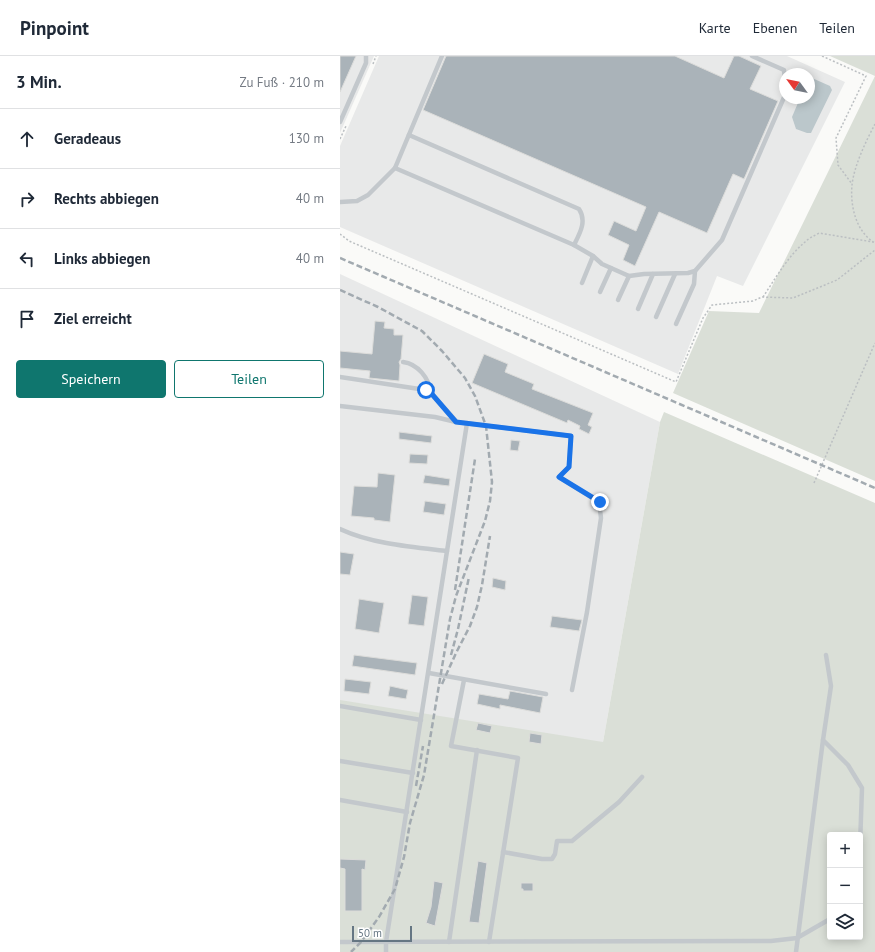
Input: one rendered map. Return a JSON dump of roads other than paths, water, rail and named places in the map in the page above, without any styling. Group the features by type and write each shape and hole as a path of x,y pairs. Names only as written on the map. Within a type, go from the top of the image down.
{"lane":[{"path":"340,122 366,63 366,56"},
{"path":"340,202 357,201 368,195 395,168 442,56"},
{"path":"752,56 779,68"},
{"path":"395,168 574,245 594,256 602,264 629,276 688,273 695,271 722,240 781,104"},
{"path":"409,135 579,209 583,215 582,225 574,245"},
{"path":"582,283 594,256"},
{"path":"600,292 611,268"},
{"path":"676,324 694,284 695,271"},
{"path":"638,309 653,274"},
{"path":"656,317 675,274"},
{"path":"618,300 629,276"},
{"path":"403,362 410,363 421,371 431,393"},
{"path":"340,377 426,390 431,393 456,422"},
{"path":"340,406 435,417 456,422 571,436 569,467 559,477 600,502 601,518 587,612 572,690"},
{"path":"386,952 386,942 467,423"},
{"path":"340,529 356,536 415,548 447,551"},
{"path":"796,952 831,686 826,655"},
{"path":"429,673 546,694"},
{"path":"464,680 451,746 518,758 489,942"},
{"path":"340,706 421,720"},
{"path":"823,740 848,764 862,788 860,832"},
{"path":"448,942 478,750"},
{"path":"340,761 413,773"},
{"path":"503,852 542,859 552,858 555,854 557,841 572,841 619,802 642,777"},
{"path":"340,800 407,812"},
{"path":"340,942 772,941 797,938 827,921"}],"railway":[{"path":"340,258 875,488"},
{"path":"340,290 378,307 422,331 442,351 465,378 475,396 486,426 492,482 490,501 485,521 456,596 450,619 424,775 410,823 404,857 395,889 379,917 361,942 351,952"},
{"path":"455,590 475,459"},
{"path":"442,684 470,626 477,607 490,536"},
{"path":"451,655 469,577"},
{"path":"416,786 423,746"}]}
